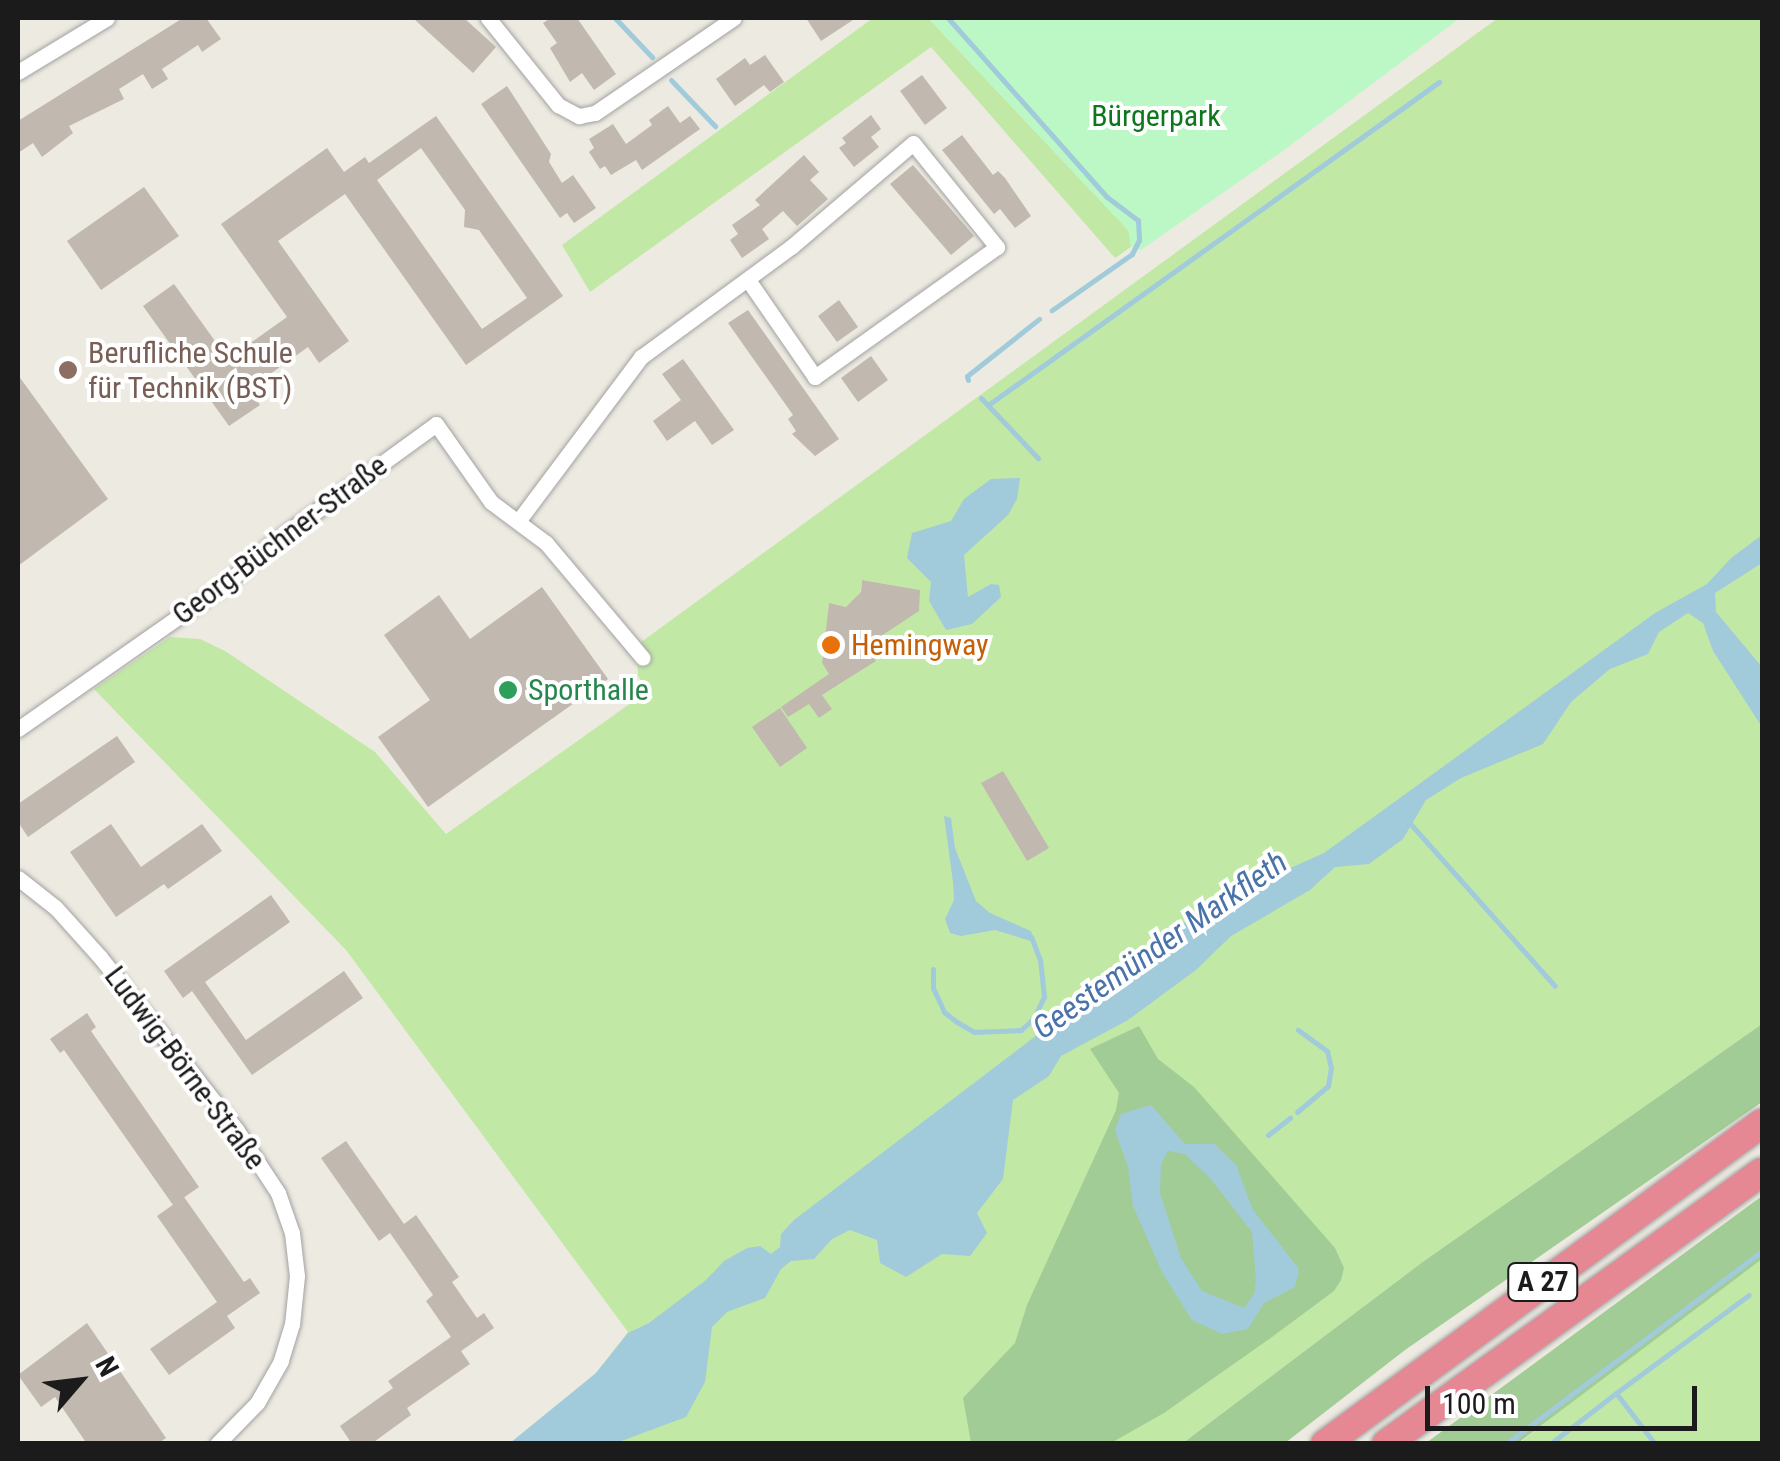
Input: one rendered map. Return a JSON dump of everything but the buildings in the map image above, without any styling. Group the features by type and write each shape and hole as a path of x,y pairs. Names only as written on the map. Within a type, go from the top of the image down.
{"highway":[{"name":"A 27","path":"1325,1444 1762,1124"},
{"name":"A 27","path":"1386,1444 1762,1172"}],"street":[{"path":"18,72 107,18"},
{"path":"488,18 558,105 579,116 595,113 734,18"},
{"path":"519,520 641,358 748,280 913,143 997,247 815,377 748,280"},
{"name":"Georg-Büchner-Straße","path":"18,729 228,582 271,544 436,424 492,502 546,543 644,658"},
{"name":"Ludwig-Börne-Straße","path":"18,878 56,908 100,957 248,1145 278,1193 292,1233 296,1276 292,1324 281,1361 258,1403 217,1444"}],"green space":[{"path":"873,18 928,18 1129,231 1131,247 1115,258 931,47 590,292 562,245"},
{"name":"Bürgerpark","path":"928,18 1460,18 1280,153 1141,250 1131,247 1129,231"},
{"path":"1498,18 1762,18 1762,1024 1424,1261 1183,1443 582,1443 559,1405 596,1373 628,1332 346,950 94,689 170,637 200,639 225,651 375,752 446,834 648,691 638,676 637,645","holes":["862,580 920,590 866,646 875,661 838,685 822,663 829,604 846,607 860,596"]},
{"path":"1762,1024 1762,1102 1405,1350 1285,1443 1183,1443 1424,1261"},
{"path":"1139,1026 1158,1059 1194,1087 1335,1248 1344,1268 1341,1280 1334,1291 1272,1337 1164,1413 1111,1443 971,1443 963,1398 1015,1343 1027,1305 1116,1110 1119,1093 1090,1049"},
{"path":"1762,1196 1762,1259 1518,1443 1426,1443"},
{"path":"1762,1259 1762,1443 1518,1444 1656,1336"}],"water":[{"path":"1020,478 1017,499 1008,515 964,555 968,597 991,584 999,585 1001,597 972,624 946,630 929,601 931,582 907,558 912,533 951,521 964,499 991,479"},
{"name":"Geestemünder Markfleth","path":"1762,535 1762,563 1715,593 1716,612 1762,667 1762,727 1713,651 1703,623 1688,613 1659,632 1648,654 1610,669 1571,702 1543,744 1461,778 1426,800 1403,839 1369,864 1335,867 1310,890 1231,936 1196,970 1128,1020 1061,1056 1049,1076 1013,1100 1003,1179 977,1213 987,1233 970,1256 942,1254 906,1277 880,1263 877,1240 850,1230 832,1239 814,1259 791,1261 781,1269 765,1298 727,1312 712,1327 705,1382 686,1417 616,1443 510,1443 596,1373 628,1333 649,1323 706,1280 724,1261 747,1248 760,1246 771,1254 780,1247 781,1234 794,1220 1208,905 1324,853 1655,613 1707,584 1731,558"},
{"path":"944,816 951,818 955,848 976,901 990,913 1031,931 1034,942 995,930 961,936 950,933 945,919 954,900"},
{"path":"1151,1105 1185,1144 1214,1144 1236,1165 1253,1210 1299,1269 1295,1287 1264,1303 1248,1329 1222,1334 1192,1320 1162,1272 1133,1206 1128,1167 1115,1130 1121,1114","holes":["1168,1151 1185,1154 1211,1179 1252,1232 1256,1281 1254,1294 1244,1308 1202,1291 1181,1258 1160,1193 1161,1164"]}],"waterway":[{"path":"615,18 652,57"},
{"path":"948,18 1107,197 1138,220 1139,240 1132,254 1052,310"},
{"path":"671,80 715,126"},
{"path":"988,405 1439,82"},
{"path":"968,380 967,376 1039,319"},
{"path":"981,398 1038,458"},
{"path":"1407,820 1555,986"},
{"name":"Geestemünder Markfleth","path":"933,969 933,988 944,1012 957,1022 974,1032 1021,1030 1034,1018 1044,997 1040,960 1031,937"},
{"path":"1297,1112 1328,1086 1331,1068 1327,1051 1298,1030"},
{"path":"1268,1135 1290,1118"},
{"path":"1506,1444 1762,1251"},
{"path":"1616,1393 1749,1295"},
{"path":"1550,1444 1616,1393 1655,1444"}],"place":[{"name":"Berufliche Schule für Technik (BST)","path":"68,370"},
{"name":"Hemingway","path":"831,645"},
{"name":"Sporthalle","path":"508,690"}]}
